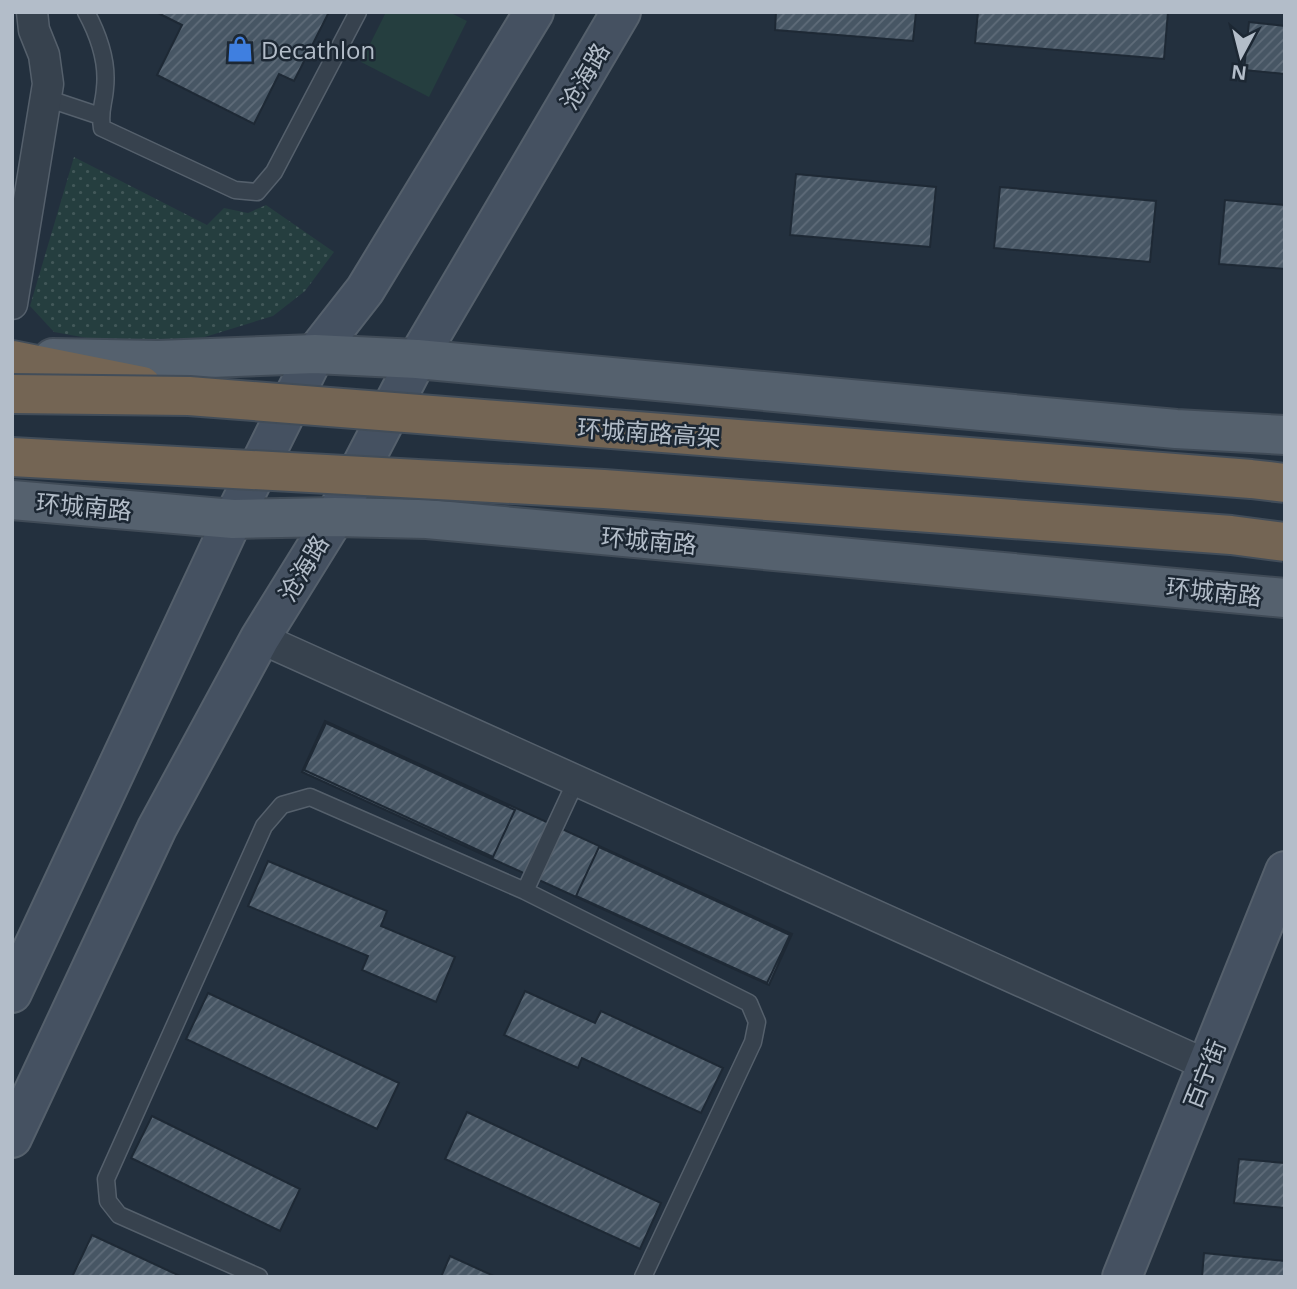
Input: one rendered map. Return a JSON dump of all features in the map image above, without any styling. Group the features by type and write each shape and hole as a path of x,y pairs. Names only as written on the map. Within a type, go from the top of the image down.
{"highway":[{"path":"12,359 189,396"},
{"name":"环城南路高架","path":"12,394 189,396 1273,481"},
{"path":"12,457 604,489 1231,535 1285,543"}],"main road":[{"path":"12,993 233,519 315,355 365,290 534,12"},
{"name":"沧海路","path":"12,1138 158,828 260,638 335,517 417,359 621,12"},
{"path":"12,359 158,360 315,355 417,359 1176,429 1285,435"},
{"name":"环城南路","path":"12,500 233,519 426,519 1285,598"},
{"name":"百宁街","path":"1122,1277 1285,871"}],"street":[{"path":"12,304 48,84 44,55 26,25"},
{"path":"260,638 1207,1065"}],"lane":[{"path":"86,12 97,33 106,65 100,116 102,128 235,190 257,192 274,172 358,12"},
{"path":"46,98 100,116"},
{"path":"525,891 576,781"},
{"path":"259,1277 119,1215 108,1201 106,1179 264,826 282,805 310,797 525,891 749,1003 757,1022 754,1042 643,1277"}],"green space":[{"path":"386,12 449,12 467,21 429,97 361,62"},
{"path":"74,157 207,225 224,208 248,213 266,205 334,252 305,291 273,316 192,341 87,338 54,332 30,306"}],"building":[{"name":"Decathlon","path":"156,12 329,12 294,81 279,74 254,124 157,75 182,25"},
{"path":"776,12 916,12 913,41 775,30"},
{"path":"978,12 1168,12 1164,59 975,43"},
{"path":"1249,22 1285,26 1285,74 1244,70"},
{"path":"796,174 936,187 930,247 790,235"},
{"path":"1000,187 1156,201 1150,262 994,248"},
{"path":"1225,200 1285,205 1285,269 1219,264"},
{"path":"325,721 792,934 769,985 302,772"},
{"path":"326,723 515,810 493,857 304,770"},
{"path":"599,847 790,935 767,983 576,896"},
{"path":"268,861 387,911 381,926 455,957 436,1002 362,970 368,956 248,906"},
{"path":"525,991 595,1023 601,1011 723,1068 701,1113 582,1058 578,1068 504,1035"},
{"path":"208,993 399,1083 377,1129 186,1039"},
{"path":"467,1112 661,1203 640,1249 445,1159"},
{"path":"152,1116 300,1189 280,1231 131,1158"},
{"path":"1239,1159 1285,1163 1285,1208 1234,1203"},
{"path":"92,1235 182,1277 72,1277"},
{"path":"1204,1253 1285,1261 1285,1277 1202,1277"},
{"path":"450,1256 496,1277 441,1277"}],"place":[{"name":"Decathlon","path":"240,49"}]}
